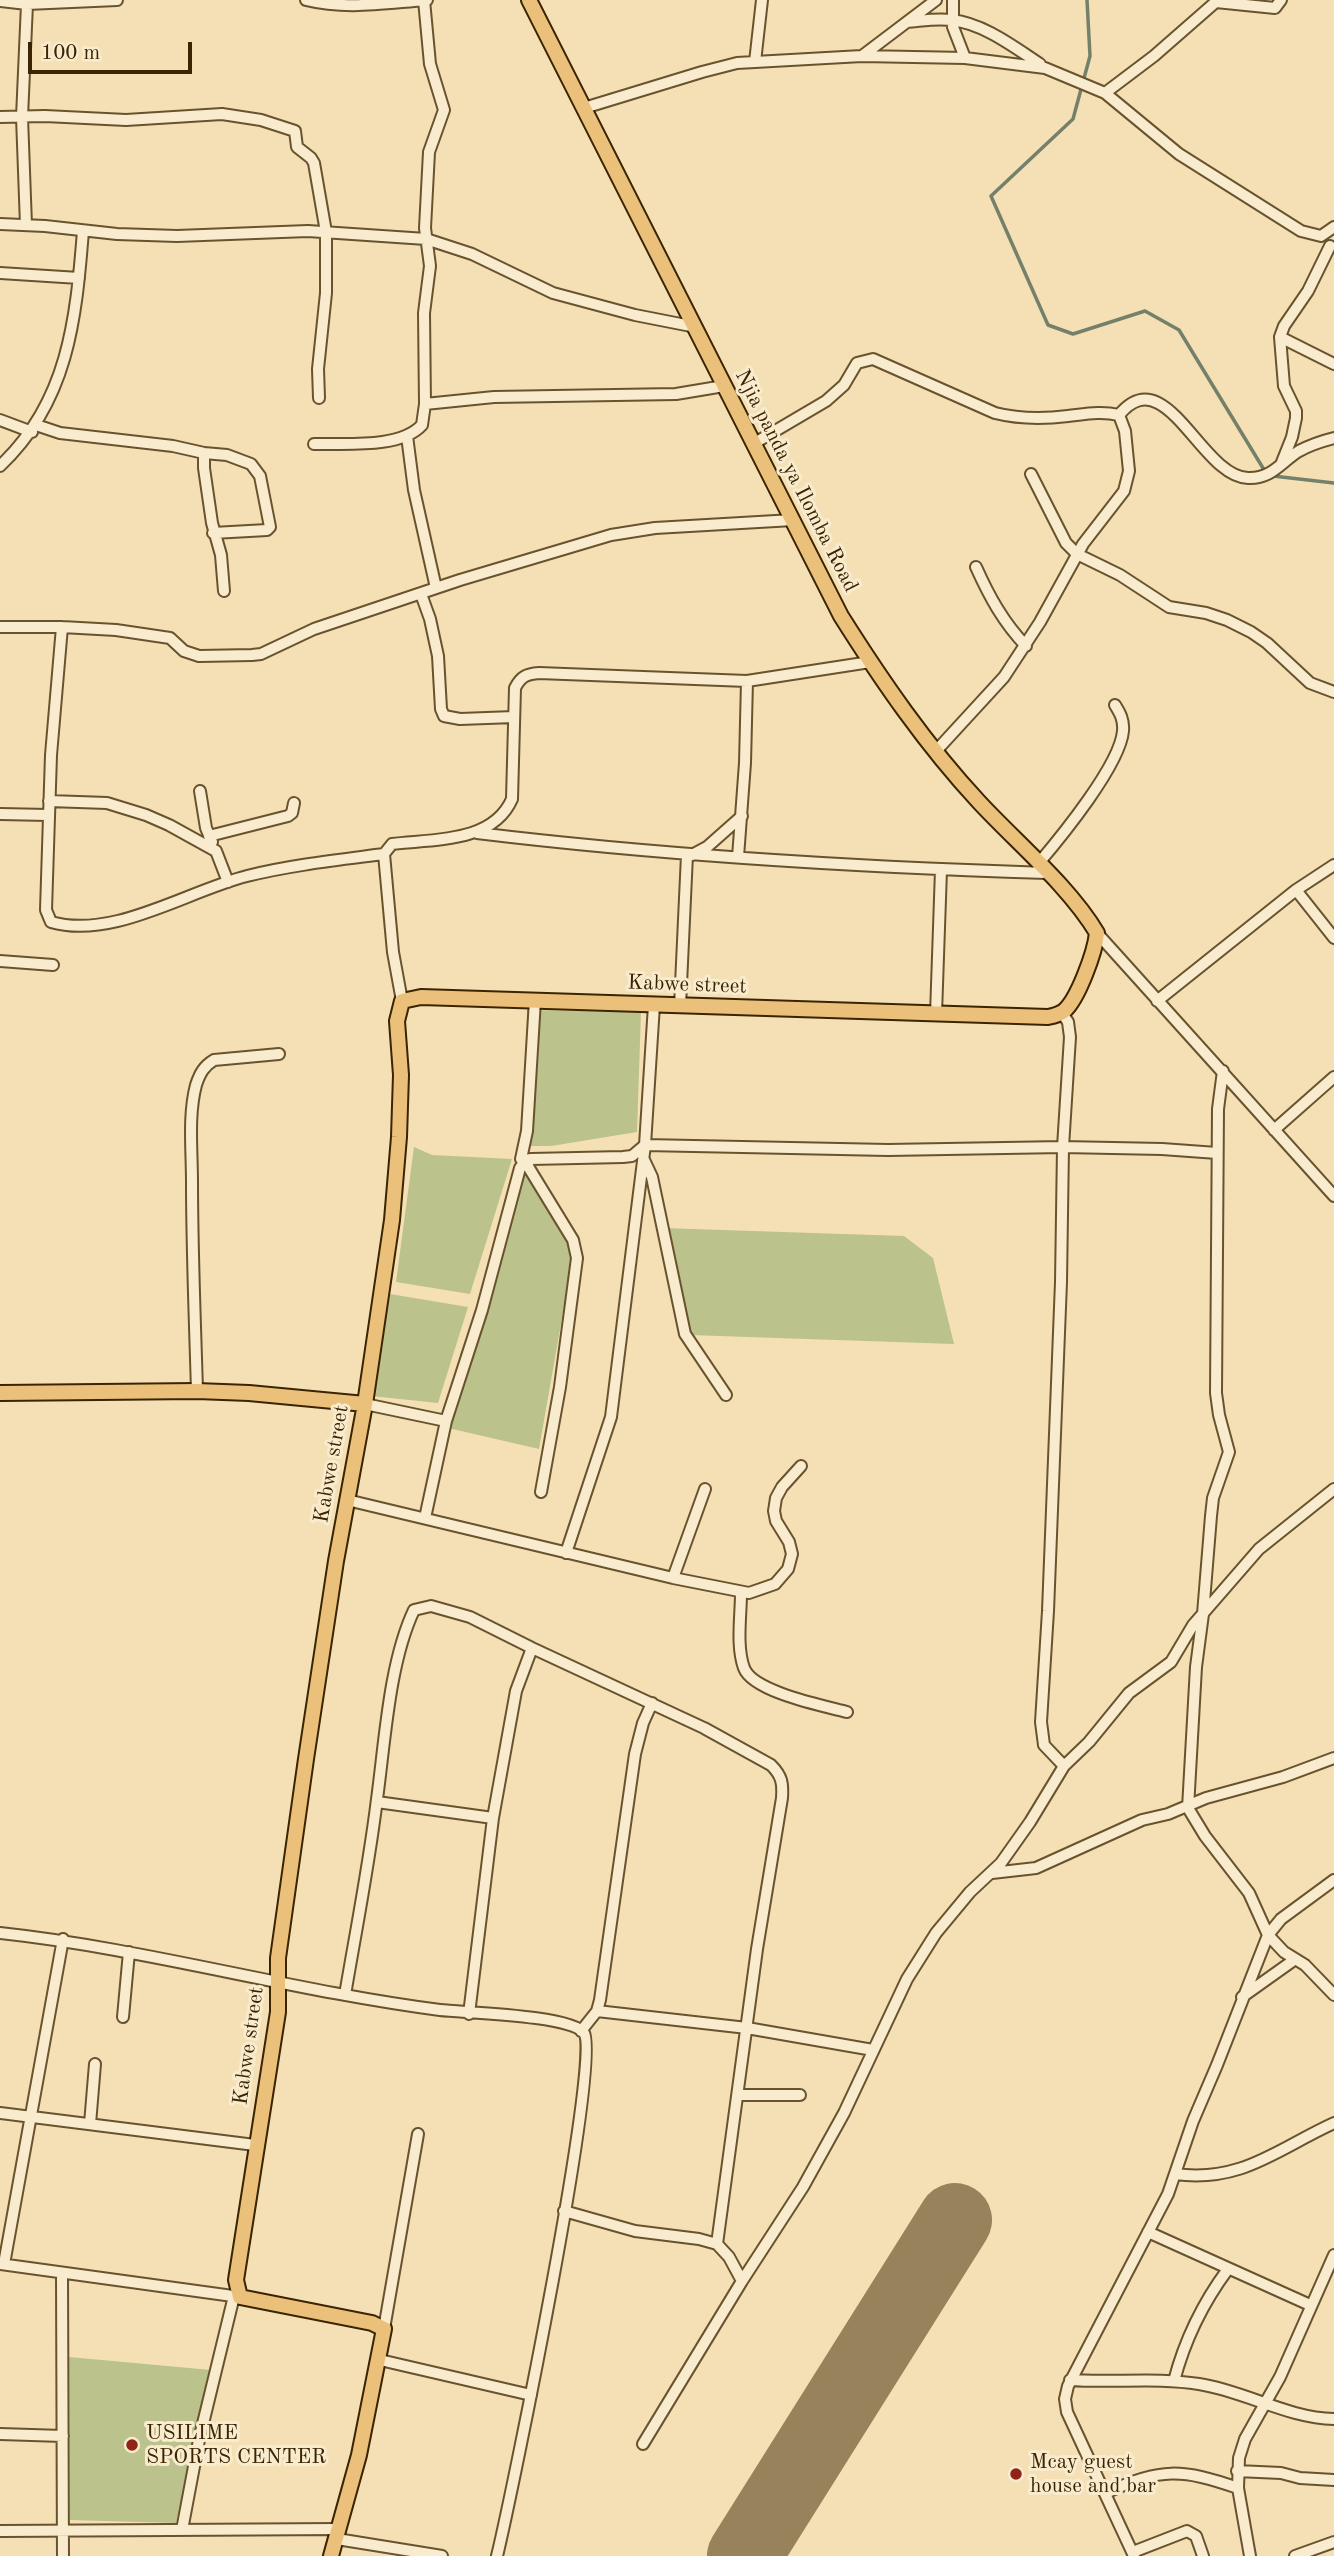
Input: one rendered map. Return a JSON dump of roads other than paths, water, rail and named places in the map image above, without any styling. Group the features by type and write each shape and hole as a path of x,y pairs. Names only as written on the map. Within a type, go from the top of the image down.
{"main road":[{"name":"Njia panda ya Ilomba Road","path":"529,0 829,595 870,662 936,751 976,799 1077,904 1097,933"},
{"path":"1062,1013 1077,991 1096,945 1097,933"},
{"name":"Kabwe street","path":"237,2296 236,2280 278,2012 278,1958 292,1858 336,1562 365,1404 396,1177 401,1075 397,1021 402,1001 421,997 1038,1017 1062,1013"},
{"path":"0,1393 197,1391 365,1404"},
{"path":"237,2296 372,2323 384,2329 380,2360 359,2455 331,2556"}],"street":[{"path":"0,1 27,4 117,0"},
{"path":"306,0 351,7 425,0 430,64 444,110 429,152 426,239 430,266 423,342 425,404 422,425 407,436 377,442 314,444"},
{"path":"755,62 762,0"},
{"path":"862,56 936,0"},
{"path":"953,0 955,36 965,58"},
{"path":"1105,93 1154,56 1217,1 1275,8 1281,0"},
{"path":"26,225 22,117 27,4"},
{"path":"907,22 953,20 988,33 1045,68 1105,93 1180,154 1301,231 1321,236 1332,247 1280,337 1284,386 1296,411 1296,418 1288,450 1278,470"},
{"path":"584,108 737,63 862,56 965,58 1045,68"},
{"path":"0,117 126,120 222,114 283,125 295,131 297,147 314,163 326,232 326,293 318,369 319,398"},
{"path":"0,224 177,236 266,231 426,239 472,254 553,293 635,316 696,327"},
{"path":"1321,236 1334,227"},
{"path":"0,466 34,428 55,388 79,278 83,231"},
{"path":"0,273 79,278"},
{"path":"1280,337 1334,364"},
{"path":"754,444 826,401 845,385 857,363 869,359 890,365 995,413 1010,417 1066,416 1096,412 1119,415"},
{"path":"425,404 495,397 676,394 724,386"},
{"path":"1119,415 1128,404 1136,400 1162,403 1177,416 1212,459 1229,473 1247,478 1278,470 1301,450 1334,438"},
{"path":"936,751 990,694 1026,646 1077,554 1125,491 1128,483 1125,431 1119,415"},
{"path":"0,420 60,433 227,455 251,464 260,477 270,524 267,530 213,533"},
{"path":"407,436 414,490 436,588"},
{"path":"204,453 213,533 221,555 224,591"},
{"path":"1031,474 1066,543 1077,554 1120,575 1168,607 1206,613 1239,626 1267,643 1310,684 1334,692"},
{"path":"0,627 116,630 170,638 184,651 199,656 252,656 314,629 436,588 631,530 793,520"},
{"path":"975,567 991,600 1010,629 1026,646"},
{"path":"421,594 438,656 444,716 460,719 514,717"},
{"path":"62,627 48,814 46,910 51,922 78,925 127,919 228,882 272,871 384,854 392,844 478,833 580,846 690,855 941,870 1042,868 1114,758 1123,734 1121,715 1115,705"},
{"path":"478,833 502,817 512,799 515,688 519,679 528,674 747,681 870,662"},
{"path":"738,857 747,681"},
{"path":"200,791 209,836 228,882"},
{"path":"49,800 107,803 146,814 187,833 216,851"},
{"path":"209,836 288,816 292,813 294,803"},
{"path":"0,814 48,814"},
{"path":"690,855 712,842 742,816"},
{"path":"384,854 393,952 402,1001"},
{"path":"680,1006 690,855"},
{"path":"1157,1001 1296,890 1334,865"},
{"path":"936,1014 941,870"},
{"path":"1296,890 1334,938"},
{"path":"1097,933 1334,1196"},
{"path":"0,961 53,965"},
{"path":"425,1518 446,1421 482,1310 524,1159 535,1000"},
{"path":"566,1553 611,1417 644,1160 654,1005"},
{"path":"1062,1013 1068,1021 1070,1037 1063,1147 1048,1611 1041,1722 1044,1745 1064,1766"},
{"path":"197,1391 192,1205 192,1137 196,1087 200,1073 207,1064 215,1060 279,1054"},
{"path":"1223,1071 1217,1153 1216,1393 1229,1451 1213,1498 1196,1667 1188,1808 1205,1836 1249,1893 1268,1935 1294,1960 1305,1965 1334,1995"},
{"path":"1274,1130 1334,1077"},
{"path":"524,1159 632,1156 645,1145 888,1150 1063,1147 1217,1153"},
{"path":"524,1159 573,1240 578,1258 560,1387 541,1492"},
{"path":"644,1160 652,1177 685,1334 726,1395"},
{"path":"365,1404 446,1421"},
{"path":"347,1500 673,1578 741,1592 756,1592 775,1584 788,1569 792,1554 789,1542 776,1521 776,1498 801,1466"},
{"path":"673,1578 705,1489"},
{"path":"643,2444 814,2168 849,2105 907,1979 936,1933 970,1892 992,1873 1030,1822 1064,1766 1089,1742 1129,1693 1171,1662 1193,1625 1259,1549 1334,1489"},
{"path":"741,1592 742,1651 744,1669 748,1675 758,1683 797,1699 847,1712"},
{"path":"345,1995 397,1669 414,1610 431,1606 470,1616 532,1648 652,1703 771,1765 780,1774 783,1784 717,2244"},
{"path":"469,2014 493,1818 516,1691 532,1648"},
{"path":"581,2031 597,2011 637,1745 652,1703"},
{"path":"992,1873 1036,1868 1142,1820 1188,1808 1206,1798 1283,1777 1334,1758"},
{"path":"377,1802 493,1818"},
{"path":"1203,2556 1196,2536 1187,2531 1133,2554 1067,2412 1065,2399 1070,2380 1175,2175 1193,2121 1268,1935 1281,1919 1334,1880"},
{"path":"0,1933 63,1940 345,1995 469,2014 554,2020 581,2031 588,2045 564,2211 531,2395 497,2556"},
{"path":"63,1940 2,2264 237,2296 199,2440 182,2530"},
{"path":"123,2017 129,1952"},
{"path":"1242,1997 1294,1960"},
{"path":"597,2011 747,2028 873,2050"},
{"path":"90,2124 95,2064"},
{"path":"738,2095 800,2095"},
{"path":"0,2113 256,2145"},
{"path":"1175,2175 1212,2177 1237,2171 1334,2123"},
{"path":"384,2329 418,2134"},
{"path":"564,2211 635,2231 717,2244 729,2257 742,2281"},
{"path":"1148,2232 1310,2305"},
{"path":"1250,2556 1238,2488 1237,2471 1242,2448 1267,2403 1334,2255"},
{"path":"1174,2381 1191,2328 1207,2297 1228,2269"},
{"path":"62,2273 63,2556"},
{"path":"380,2360 531,2395"},
{"path":"1070,2380 1174,2381 1217,2388 1303,2415 1334,2419"},
{"path":"0,2434 63,2436"},
{"path":"1237,2471 1334,2480"},
{"path":"1106,2493 1142,2478 1180,2473 1213,2479 1238,2488"},
{"path":"0,2531 182,2530 338,2534 442,2556"},
{"path":"1295,2556 1334,2542"}],"waterway":[{"path":"1087,0 1090,56 1073,119 991,196 1048,325 1073,334 1145,311 1179,330 1266,473"},
{"path":"1273,476 1334,483"}],"place":[{"name":"USILIME SPORTS CENTER","path":"132,2445"},
{"name":"Mcay guest house and bar","path":"1016,2474"}]}
